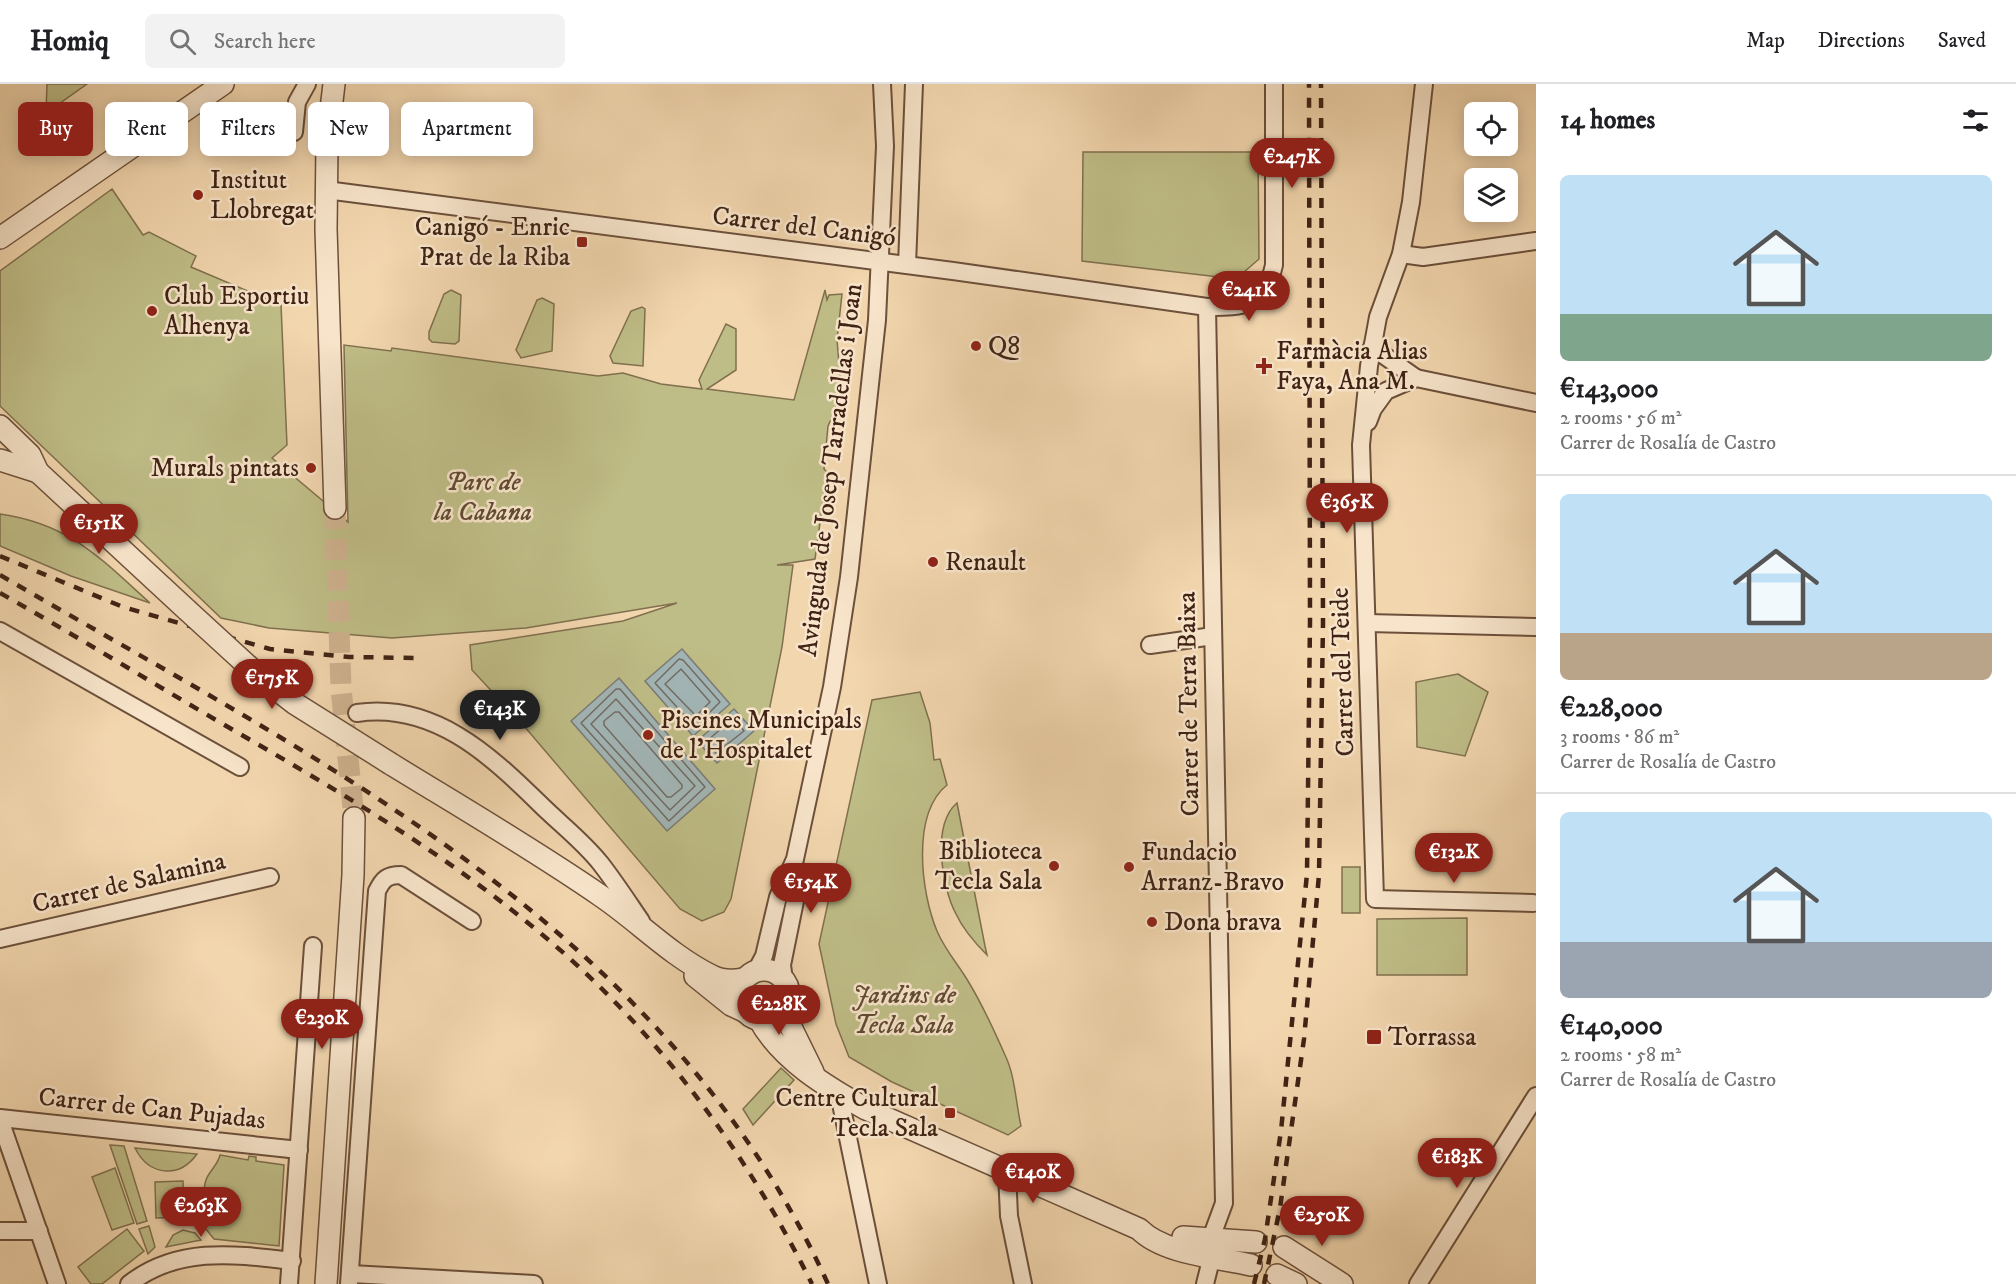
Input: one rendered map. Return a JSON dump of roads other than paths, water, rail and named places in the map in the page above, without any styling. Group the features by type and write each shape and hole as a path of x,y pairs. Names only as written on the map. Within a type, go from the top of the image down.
{"street":[{"path":"0,238 223,84"},
{"path":"296,112 297,102 307,84"},
{"path":"317,84 325,102"},
{"path":"331,102 334,84"},
{"name":"Avinguda de Josep Tarradellas i Joan","path":"750,975 764,956 778,897 795,859 832,687 849,577 869,407 880,262 885,146 882,84"},
{"path":"907,265 914,84"},
{"name":"Carrer del Canigó","path":"326,190 907,265 1207,307 1247,305 1261,296 1268,287 1275,256 1274,84"},
{"name":"Carrer del Teide","path":"1424,84 1411,202 1401,254 1378,317 1372,347 1361,445 1375,898 1535,903"},
{"path":"327,156 326,190 335,508"},
{"path":"1401,254 1423,257 1536,241"},
{"name":"Carrer de Terra Baixa","path":"1205,1284 1211,1248 1224,1203 1207,307"},
{"path":"1372,347 1416,378 1536,403"},
{"name":"Carrer del Teide","path":"1361,445 1373,409 1386,391 1416,378"},
{"path":"0,426 30,455 38,472 258,675 294,703 564,871 677,955 717,978 772,971 784,980 789,995 783,1011 776,1016 752,1015 731,1005 697,978 677,955"},
{"path":"0,460 38,472"},
{"path":"1367,623 1536,627"},
{"path":"0,631 240,767"},
{"path":"1150,645 1213,636"},
{"path":"357,713 376,710 407,714 450,729 488,754 600,862 650,934"},
{"path":"326,1284 354,875 354,818"},
{"name":"Avinguda de Josep Tarradellas i Joan","path":"784,980 782,964 795,901 795,859"},
{"path":"472,921 401,875 391,875 382,880 376,891 350,1279 534,1284"},
{"name":"Carrer de Salamina","path":"0,939 270,877"},
{"path":"289,1284 313,946"},
{"path":"750,975 738,995 752,1015 769,1037 791,1059 839,1094 904,1128 1139,1229 1149,1239 1166,1246 1211,1248 1256,1242"},
{"path":"783,1011 815,1076"},
{"path":"839,1094 878,1284"},
{"path":"1418,1284 1531,1114 1536,1096"},
{"path":"0,1119 57,1284"},
{"name":"Carrer de Can Pujadas","path":"0,1119 299,1150"},
{"path":"1007,1172 1010,1216 1023,1284"},
{"path":"0,1231 39,1231"},
{"path":"1284,1247 1342,1284"},
{"path":"1211,1248 1251,1265"},
{"path":"129,1284 158,1265 178,1258 213,1254 292,1262"}],"water":[{"path":"682,649 730,704 693,736 645,681"},
{"path":"619,678 715,789 667,831 571,721"},
{"path":"734,709 754,731 717,763 697,741"}],"tunnel":[{"path":"335,508 341,688 354,818"}],"railway":[{"path":"1254,1284 1265,1239 1281,1131 1307,874 1310,622 1309,84"},
{"path":"1264,1284 1280,1208 1304,1039 1319,875 1323,624 1321,84"},
{"path":"0,556 123,607 270,649 349,657 416,658"},
{"path":"0,575 242,714 360,787 473,865 579,952 675,1048 759,1158 828,1284"},
{"path":"0,593 415,840 463,873 554,945 629,1017 689,1087 768,1202 812,1284"}],"place":[{"name":"Institut Llobregat","path":"198,195"},
{"name":"Canigó - Enric Prat de la Riba","path":"582,242"},
{"name":"Club Esportiu Alhenya","path":"152,311"},
{"name":"Q8","path":"976,346"},
{"name":"Farmàcia Alias Faya, Ana M.","path":"1264,366"},
{"name":"Murals pintats","path":"311,468"},
{"name":"Renault","path":"933,562"},
{"name":"Piscines Municipals de l'Hospitalet","path":"648,735"},
{"name":"Biblioteca Tecla Sala","path":"1054,866"},
{"name":"Fundacio Arranz-Bravo","path":"1129,867"},
{"name":"Dona brava","path":"1152,922"},
{"name":"Torrassa","path":"1374,1037"},
{"name":"Centre Cultural Tecla Sala","path":"950,1113"}],"park label":[{"name":"Parc de la Cabana","path":"483,496"},
{"name":"Jardins de Tecla Sala","path":"904,1010"}]}
